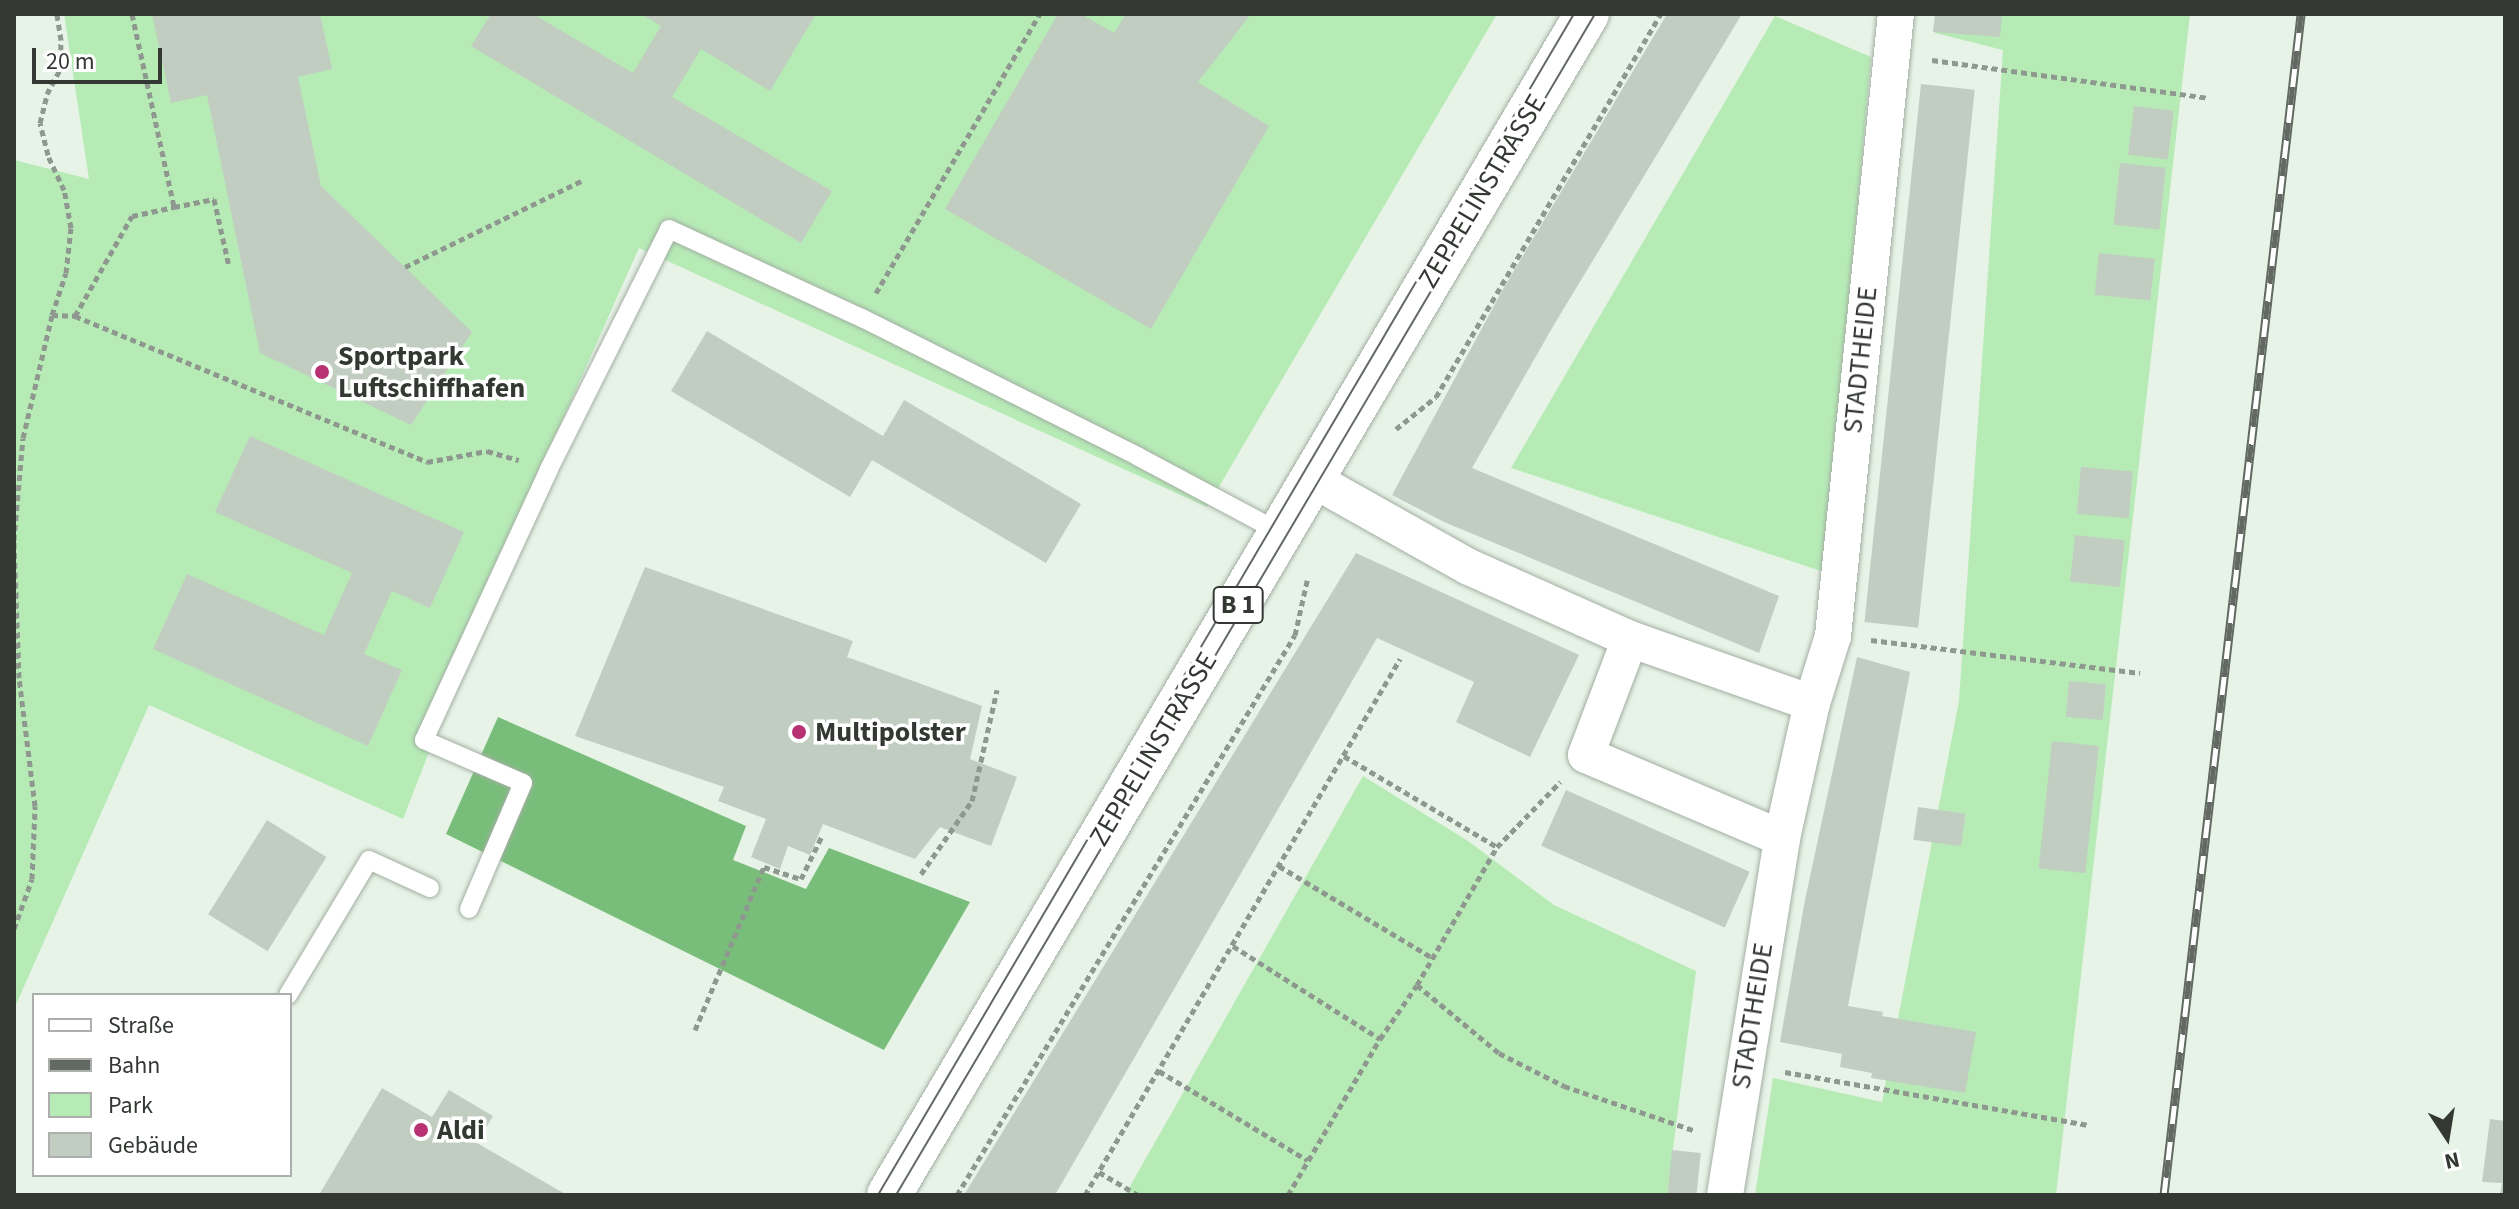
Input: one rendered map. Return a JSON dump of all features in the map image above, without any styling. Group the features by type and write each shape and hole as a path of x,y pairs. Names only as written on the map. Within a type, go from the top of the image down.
{"main road":[{"name":"ZEPPELINSTRASSE","path":"889,1195 1587,14"}],"street":[{"name":"STADTHEIDE","path":"1725,1195 1743,1065 1782,838 1812,703 1833,636 1896,14"},
{"path":"1312,479 1469,567 1630,639 1812,703"},
{"path":"1630,639 1586,755 1782,838"}],"lane":[{"path":"469,909 523,783 424,740 549,469 669,229 862,318 1137,456 1281,533"},
{"path":"289,993 369,860 430,888"}],"path":[{"path":"14,929 32,879 35,806 19,678 14,540 23,438 52,315 66,273 71,228 64,190 48,155 40,123 47,94 60,70 61,40 57,14"},
{"path":"132,14 174,207"},
{"path":"862,318 1040,14"},
{"path":"1436,397 1661,14"},
{"path":"1890,54 2208,98"},
{"path":"405,267 581,181"},
{"path":"75,316 132,216 214,199 229,266"},
{"path":"52,315 75,316 427,462 487,451 549,469"},
{"path":"957,1195 1295,635"},
{"path":"1833,636 2140,673"},
{"path":"1085,1195 1400,659"},
{"path":"921,874 972,801 997,690"},
{"path":"1288,1195 1380,1039 1417,985 1497,847 1586,755"},
{"path":"1344,756 1497,847"},
{"path":"695,1030 764,867 801,879 822,836"},
{"path":"1279,866 1431,957"},
{"path":"1233,946 1380,1039"},
{"path":"1417,985 1499,1053 1564,1086 1732,1141"},
{"path":"1743,1065 2088,1125"},
{"path":"1159,1071 1307,1160"},
{"path":"1099,1172 1138,1195"}],"green space":[{"name":"Sportpark Luftschiffhafen","path":"64,14 1497,14 1207,507 639,248 528,497 403,819 149,705 14,1009 14,160 89,179"},
{"path":"1937,14 2190,14 2056,1195 1755,1195 1773,1078 1882,1102 1959,701 2003,50 1935,33"},
{"path":"1775,16 1871,57 1824,572 1511,468"},
{"path":"1363,776 1468,841 1554,905 1696,971 1667,1195 1125,1195"}],"shaded area":[{"path":"498,717 746,826 733,860 806,889 829,848 970,902 884,1050 446,834"}],"building":[{"path":"152,14 320,14 332,69 298,77 321,186 472,332 411,425 260,353 207,95 171,103"},
{"path":"491,14 533,14 633,73 661,26 641,14 816,14 770,91 701,49 672,97 832,191 801,243 471,46"},
{"path":"1058,14 1081,14 1114,33 1126,14 1251,14 1198,82 1269,126 1151,329 945,209"},
{"path":"1667,14 1742,14 1555,323 1472,468 1779,596 1759,653 1444,522 1392,495 1502,291"},
{"path":"1935,14 2002,14 2000,37 1933,32"},
{"path":"1921,84 1975,90 1918,628 1864,622"},
{"path":"2134,106 2174,111 2168,160 2128,155"},
{"path":"2120,163 2166,168 2159,229 2114,225"},
{"path":"2099,253 2155,259 2150,301 2095,295"},
{"path":"707,331 883,436 904,400 1081,504 1046,563 872,460 850,497 671,391"},
{"path":"250,436 464,532 430,608 392,591 364,654 402,670 368,746 153,649 187,574 324,635 352,573 215,512"},
{"path":"2081,467 2133,472 2129,518 2077,514"},
{"path":"2075,535 2125,540 2120,587 2070,582"},
{"path":"1356,553 1579,655 1530,757 1456,722 1474,682 1377,638 1055,1195 964,1195"},
{"path":"645,567 853,641 847,657 982,706 970,759 1017,777 991,846 940,827 915,859 823,824 810,855 788,846 780,869 751,857 766,819 718,801 724,787 575,736"},
{"path":"1857,657 1910,672 1848,1006 1883,1012 1882,1016 1976,1032 1965,1093 1871,1078 1872,1073 1840,1067 1842,1054 1780,1042 1805,900"},
{"path":"2069,681 2106,684 2103,720 2066,717"},
{"path":"2052,741 2099,746 2085,873 2039,868"},
{"path":"1566,790 1750,872 1725,927 1541,846"},
{"path":"1918,807 1966,814 1961,846 1913,840"},
{"path":"267,820 326,857 268,951 208,914"},
{"name":"Aldi","path":"382,1088 432,1117 449,1090 493,1116 477,1143 567,1195 319,1195"},
{"path":"2490,1119 2505,1121 2505,1195 2500,1194 2502,1183 2482,1182"},
{"path":"1672,1150 1701,1153 1696,1195 1667,1195"}],"tram line":[{"path":"878,1195 1574,14"},
{"path":"896,1195 1595,14"}],"railway":[{"path":"2164,1195 2301,14"}],"place":[{"name":"Sportpark Luftschiffhafen","path":"322,372"},
{"name":"Multipolster","path":"799,732"},
{"name":"Aldi","path":"421,1130"}]}
